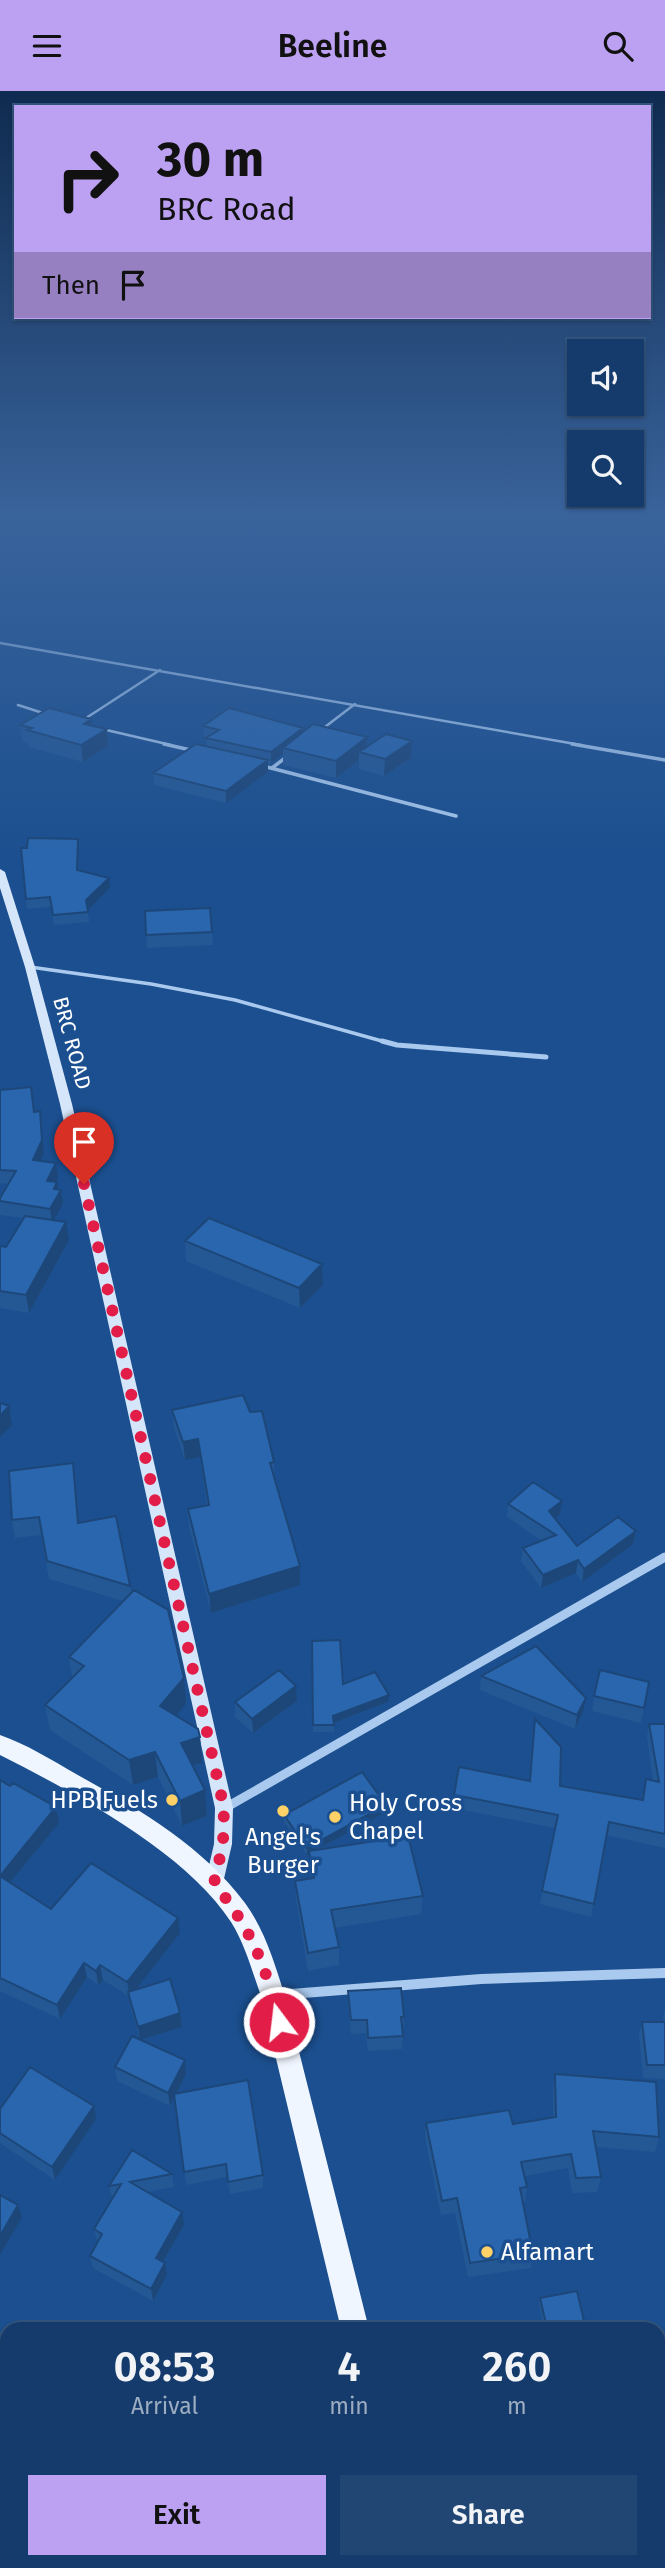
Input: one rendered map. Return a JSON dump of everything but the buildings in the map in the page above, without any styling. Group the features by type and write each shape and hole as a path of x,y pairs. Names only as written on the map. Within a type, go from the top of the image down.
{"main road":[{"name":"BRC ROAD","path":"0,872 30,967 66,1104 224,1808 223,1844 214,1883"},
{"path":"0,1744 158,1837 214,1883 238,1913 257,1949 273,1996 353,2322"}],"street":[{"path":"224,1808 665,1557"},
{"path":"273,1996 481,1979 665,1973"}],"lane":[{"path":"0,643 665,760"},
{"path":"161,670 78,724 207,754"},
{"path":"313,736 355,704"},
{"path":"18,705 54,716"},
{"path":"272,768 293,752"},
{"path":"259,765 456,816"},
{"path":"30,967 151,984 235,1000 397,1045 546,1057"}],"place":[{"name":"HPB Fuels","path":"172,1800"},
{"name":"Angel's Burger","path":"283,1811"},
{"name":"Holy Cross Chapel","path":"335,1817"},
{"name":"Alfamart","path":"487,2252"}],"route":[{"path":"84,1184 224,1808 223,1844 214,1883 238,1913 257,1949 279,2022"}]}
